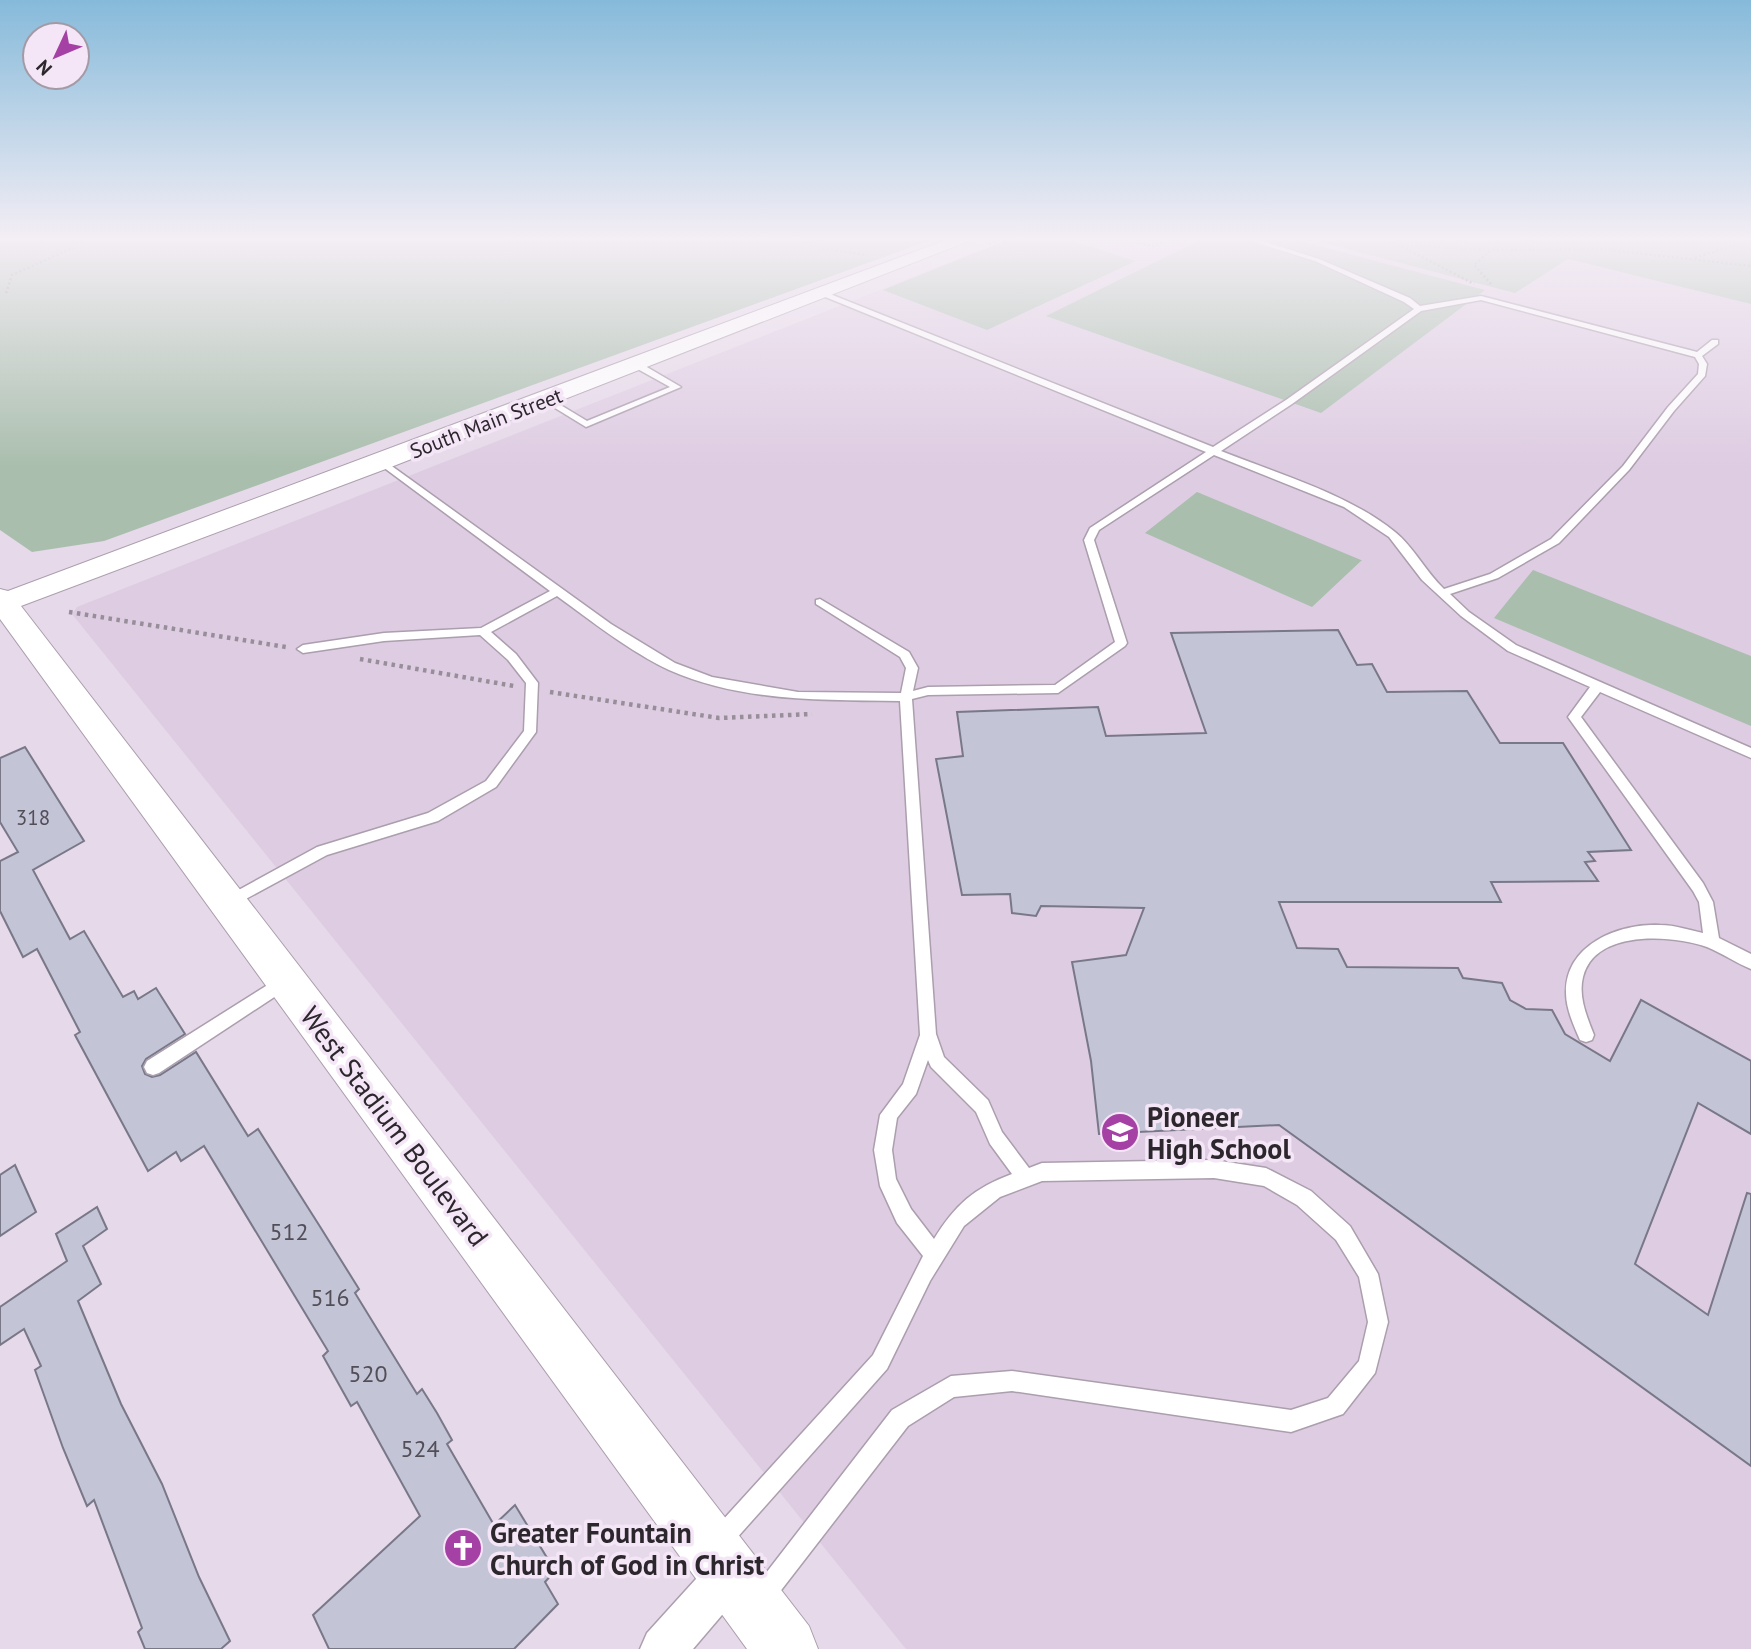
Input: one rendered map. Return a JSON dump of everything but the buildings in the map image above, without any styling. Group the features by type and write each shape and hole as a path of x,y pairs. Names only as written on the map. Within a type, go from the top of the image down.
{"main road":[{"name":"South Main Street","path":"1,601 382,462 770,314"},
{"name":"West Stadium Boulevard","path":"1,601 786,1649"}],"street":[{"path":"663,1649 732,1576"}],"lane":[{"path":"872,314 1348,505 1393,535 1426,579 1465,614 1512,648 1751,753"},
{"path":"382,462 607,627 671,666 710,681 798,696 906,697 928,691 1058,689 1121,643 1089,540 1095,528 1215,450 1412,314"},
{"path":"1442,593 1494,576 1555,541 1626,468 1671,409 1702,374 1703,363 1698,355 1542,314"},
{"path":"1698,355 1715,342"},
{"path":"546,400 586,424 677,387 637,365"},
{"path":"303,649 384,637 483,631 558,591"},
{"path":"820,602 905,654 912,668 906,697 928,1034 937,1062 982,1107 996,1138 1026,1178"},
{"path":"228,903 322,851 433,817 491,783 530,732 532,683 512,657 483,631"},
{"path":"1597,687 1574,717 1698,887 1706,902 1712,942"},
{"path":"1586,1035 1573,993 1578,967 1595,949 1621,936 1662,931 1712,942 1751,962"},
{"path":"153,1067 286,981"},
{"path":"928,1034 910,1088 889,1115 883,1150 887,1180 904,1216 935,1256"},
{"path":"1213,1169 1266,1177 1304,1198 1343,1233 1368,1275 1378,1322 1368,1366 1335,1406 1292,1421 1012,1381 951,1387 900,1418 732,1576 880,1362 957,1219 994,1190 1042,1172 1213,1169"}],"path":[{"path":"69,612 303,649"},
{"path":"357,659 719,718 821,714"}],"shaded area":[{"name":"Pioneer High School","path":"819,314 1751,314 1751,1649 906,1649 72,614 77,607"}],"green space":[{"path":"0,314 728,314 104,541 32,552 0,530"},
{"path":"945,314 1022,314 987,330"},
{"path":"1050,314 1453,314 1321,413 1046,316"},
{"path":"1197,492 1362,560 1312,607 1145,533"},
{"path":"1533,570 1751,656 1751,726 1494,618"}],"place":[{"name":"Pioneer High School","path":"1120,1132"},
{"name":"Greater Fountain Church of God in Christ","path":"463,1548"}]}
